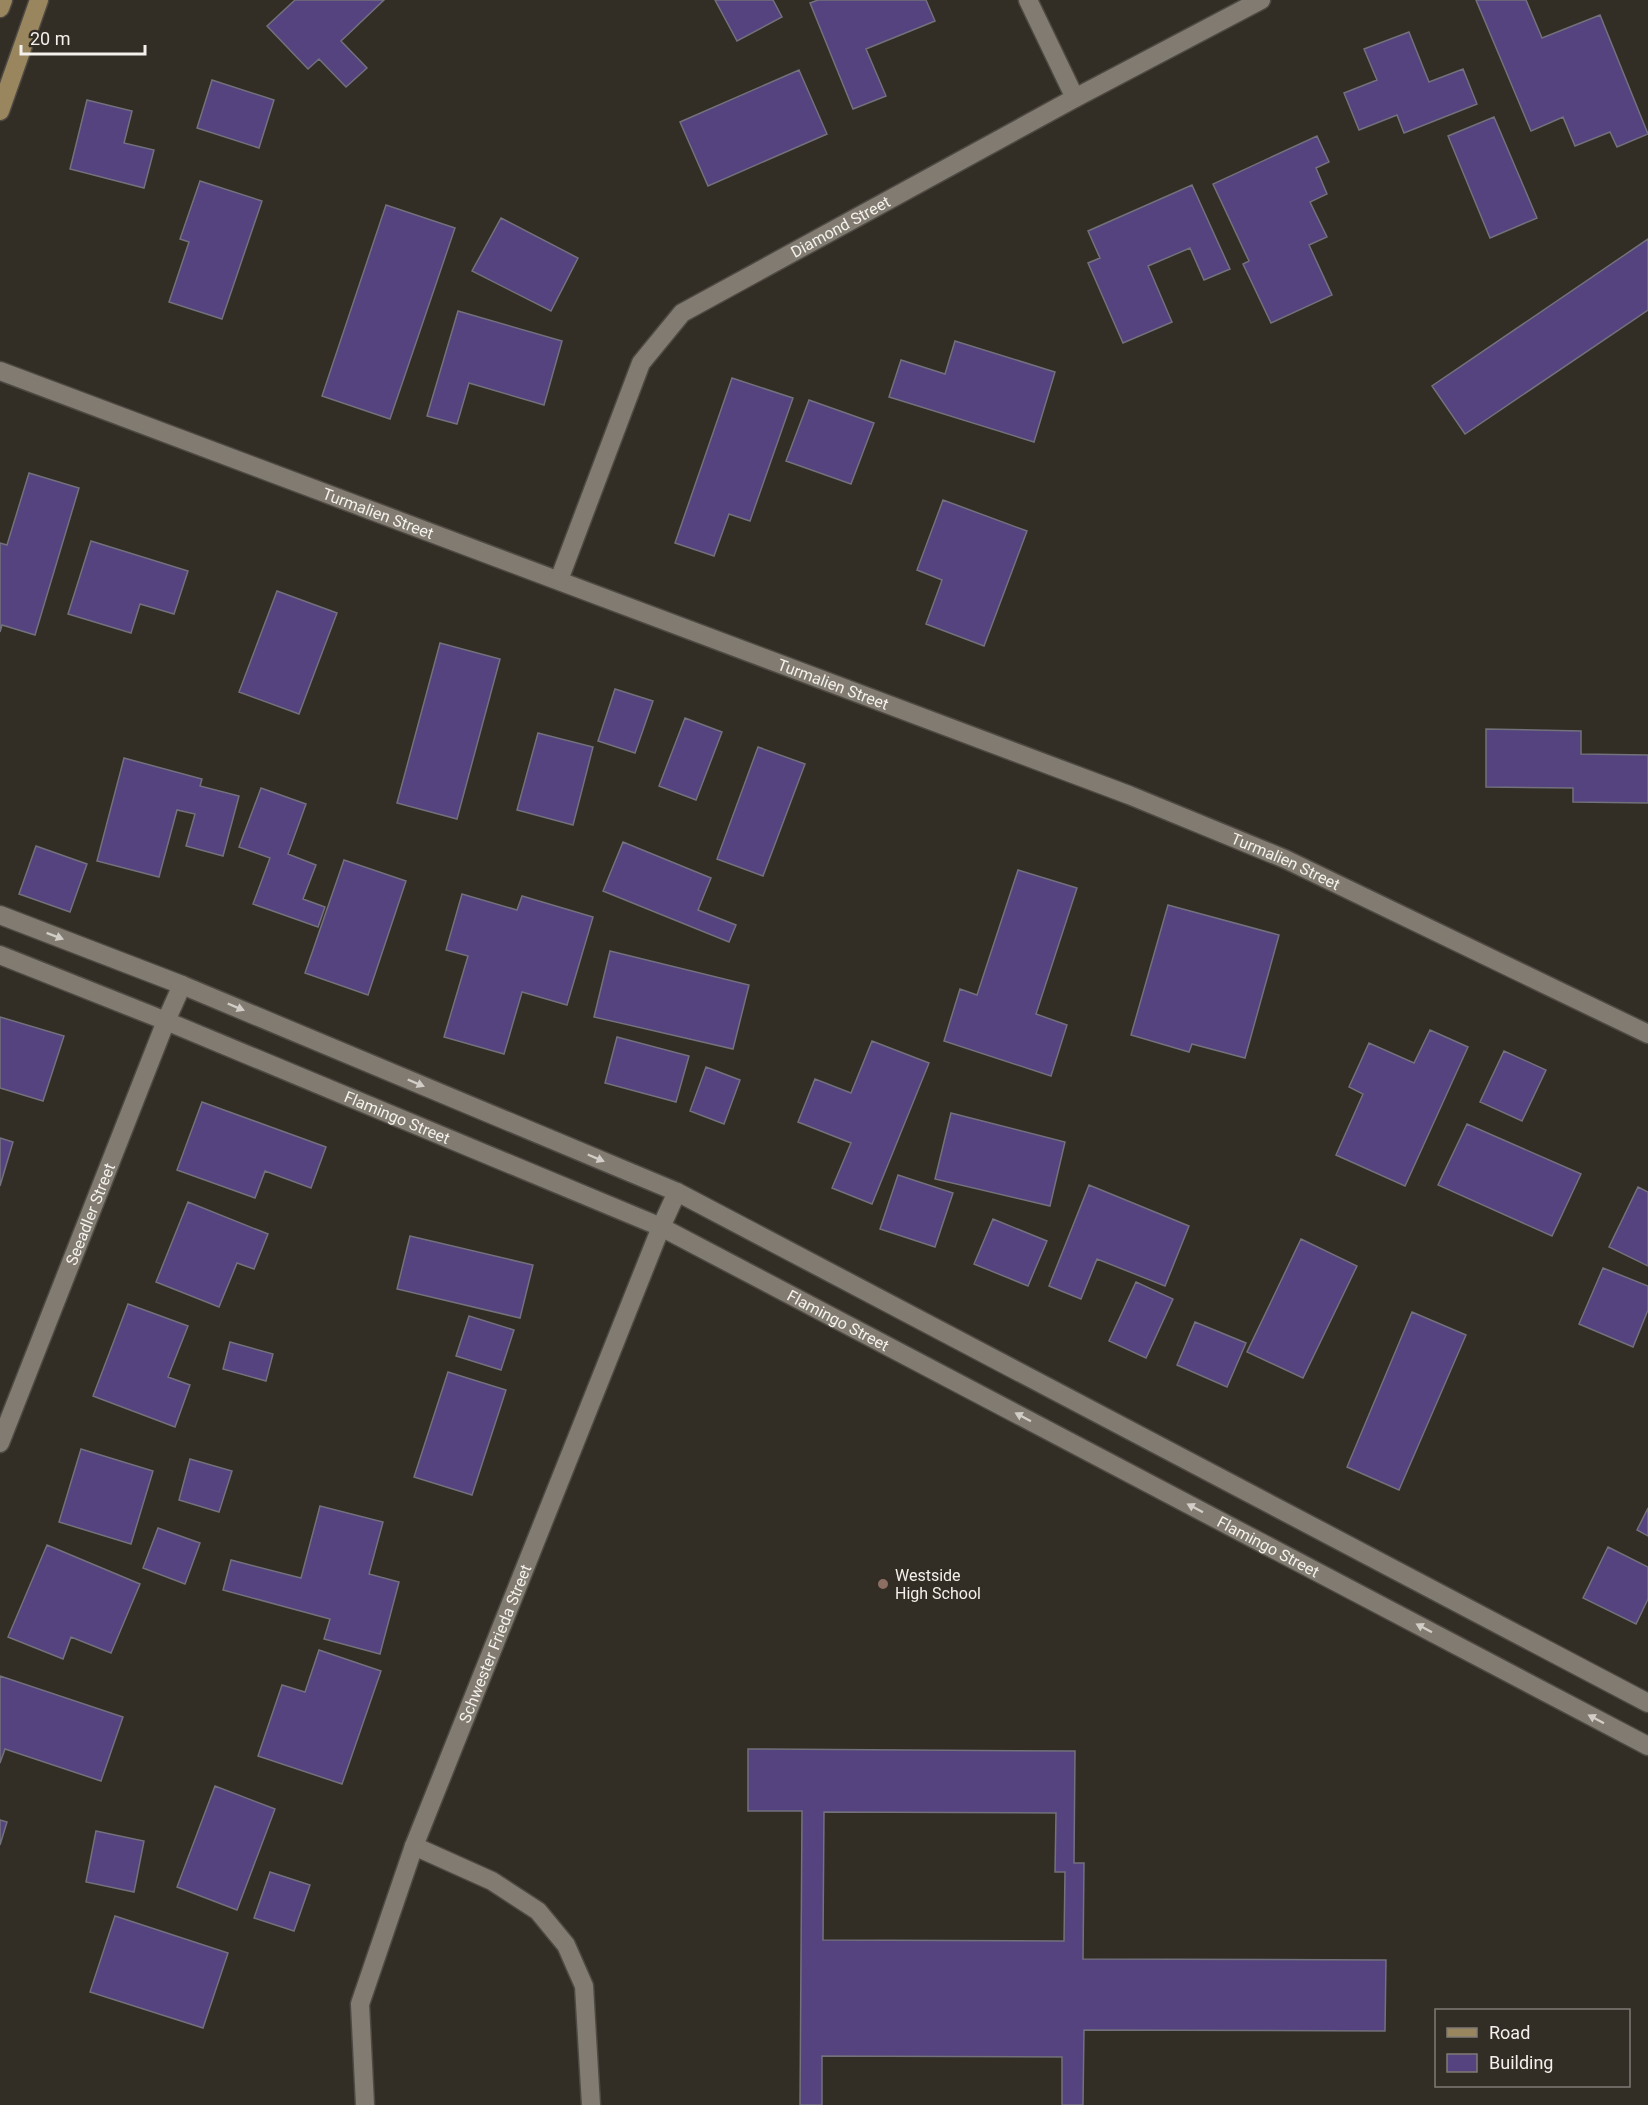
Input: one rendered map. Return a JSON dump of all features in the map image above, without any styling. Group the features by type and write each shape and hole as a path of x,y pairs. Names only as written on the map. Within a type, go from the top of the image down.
{"street":[{"path":"0,8 3,0"},
{"path":"0,111 39,0"},
{"path":"1028,0 1075,98"},
{"name":"Diamond Street","path":"559,580 641,363 682,312 1075,98 1261,0"},
{"name":"Turmalien Street","path":"0,371 1128,795 1285,859 1648,1034"},
{"path":"0,915 182,985 676,1192 1648,1703"},
{"name":"Flamingo Street","path":"0,955 166,1021 661,1227 1648,1746"},
{"name":"Seeadler Street","path":"0,1443 182,985"},
{"name":"Schwester Frieda Street","path":"365,2105 360,2004 414,1846 676,1192"},
{"path":"414,1846 492,1881 538,1911 566,1945 584,1986 591,2105"}],"building":[{"path":"295,0 384,0 341,41 367,68 346,87 319,59 308,69 267,26"},
{"path":"715,0 773,0 782,17 737,41"},
{"path":"818,0 926,0 935,21 866,49 886,96 853,109 810,3"},
{"path":"1476,0 1526,0 1542,38 1600,15 1648,134 1617,147 1610,132 1575,146 1563,117 1531,131"},
{"path":"1409,32 1429,82 1463,69 1477,104 1404,133 1397,115 1359,130 1344,93 1377,80 1364,49"},
{"path":"799,70 827,134 708,186 680,122"},
{"path":"212,80 274,100 259,148 197,128"},
{"path":"87,100 132,111 124,143 154,150 144,188 70,169"},
{"path":"1494,117 1537,218 1490,238 1448,136"},
{"path":"1317,136 1329,162 1316,168 1327,194 1310,202 1327,237 1309,245 1332,295 1271,323 1243,264 1249,261 1213,184"},
{"path":"200,181 262,201 222,319 169,302 189,242 180,239"},
{"path":"1192,185 1230,269 1204,280 1190,248 1148,266 1172,322 1123,343 1088,263 1100,258 1088,231"},
{"path":"386,205 455,228 390,419 322,396"},
{"path":"501,218 578,258 551,311 472,271"},
{"path":"1648,239 1648,310 1465,434 1432,386"},
{"path":"458,311 562,341 544,405 469,383 457,424 427,416"},
{"path":"955,341 1055,372 1034,442 889,397 901,360 945,374"},
{"path":"732,378 793,398 750,521 729,514 714,556 675,543"},
{"path":"809,400 874,423 851,484 786,461"},
{"path":"29,473 79,488 35,635 2,625 0,632 0,543 7,545"},
{"path":"943,500 1027,531 984,646 926,624 942,580 917,570"},
{"path":"91,541 188,571 174,614 140,604 131,633 68,614"},
{"path":"277,591 337,613 299,714 239,692"},
{"path":"440,643 500,659 457,819 397,803"},
{"path":"615,689 653,701 635,753 598,741"},
{"path":"685,718 722,732 696,800 659,786"},
{"path":"1486,729 1581,731 1581,754 1648,755 1648,803 1573,802 1573,788 1486,787"},
{"path":"538,733 593,747 573,825 517,810"},
{"path":"758,747 805,764 763,876 717,859"},
{"path":"124,758 202,779 200,786 239,796 223,856 186,846 195,814 177,810 159,877 97,861"},
{"path":"261,788 306,804 288,854 316,865 303,899 325,907 318,927 253,904 270,858 239,847"},
{"path":"623,842 711,878 698,910 736,925 729,942 603,891"},
{"path":"36,846 87,864 70,912 19,894"},
{"path":"344,860 406,881 368,995 305,973"},
{"path":"1018,870 1077,888 1036,1014 1067,1025 1051,1076 944,1041 960,989 977,995"},
{"path":"462,894 517,910 522,896 593,917 567,1005 522,992 504,1054 444,1037 468,956 446,950"},
{"path":"1168,905 1279,935 1245,1058 1192,1044 1189,1052 1131,1035"},
{"path":"610,951 749,985 733,1049 594,1017"},
{"path":"0,1017 64,1036 43,1101 0,1088"},
{"path":"1430,1030 1468,1047 1405,1186 1336,1155 1363,1094 1349,1087 1369,1043 1414,1063"},
{"path":"617,1037 689,1056 676,1102 605,1083"},
{"path":"872,1041 929,1063 872,1204 832,1188 851,1143 798,1122 815,1079 851,1093"},
{"path":"1504,1051 1546,1070 1522,1121 1480,1102"},
{"path":"706,1067 740,1080 724,1124 690,1111"},
{"path":"202,1102 326,1147 311,1188 265,1171 255,1198 177,1170"},
{"path":"951,1113 1065,1142 1050,1206 935,1179"},
{"path":"1467,1124 1581,1174 1552,1236 1438,1185"},
{"path":"0,1138 13,1142 0,1186"},
{"path":"898,1175 953,1193 935,1247 880,1229"},
{"path":"1089,1185 1189,1226 1165,1286 1097,1259 1081,1299 1049,1286"},
{"path":"1638,1187 1648,1192 1648,1266 1609,1247"},
{"path":"188,1202 268,1234 254,1269 237,1263 219,1307 156,1282"},
{"path":"993,1219 1047,1241 1028,1286 974,1264"},
{"path":"410,1236 533,1265 520,1318 397,1289"},
{"path":"1301,1239 1357,1266 1303,1378 1247,1352"},
{"path":"1603,1268 1648,1286 1648,1310 1633,1347 1579,1324"},
{"path":"1136,1282 1173,1299 1146,1358 1109,1341"},
{"path":"128,1304 188,1326 168,1377 190,1385 175,1427 93,1396"},
{"path":"1412,1312 1466,1335 1399,1490 1347,1467"},
{"path":"469,1316 514,1330 501,1370 456,1356"},
{"path":"1195,1322 1246,1343 1227,1387 1177,1365"},
{"path":"230,1342 273,1354 266,1381 223,1369"},
{"path":"448,1372 506,1390 472,1495 414,1477"},
{"path":"81,1449 153,1471 131,1544 59,1522"},
{"path":"190,1459 232,1471 219,1512 179,1500"},
{"path":"320,1506 383,1522 369,1574 399,1582 380,1654 324,1639 330,1619 223,1590 231,1560 301,1578"},
{"path":"1648,1508 1648,1536 1637,1530"},
{"path":"158,1528 200,1543 185,1584 143,1568"},
{"path":"47,1545 140,1584 111,1653 71,1637 63,1659 8,1637"},
{"path":"1608,1547 1648,1567 1648,1599 1636,1624 1583,1598"},
{"path":"319,1650 381,1671 342,1784 258,1756 282,1685 305,1692"},
{"path":"0,1676 123,1717 101,1781 5,1749 0,1763"},
{"path":"748,1749 1075,1751 1074,1863 1084,1863 1083,1959 1386,1960 1385,2031 1084,2030 1083,2105 1062,2105 1062,2057 822,2056 822,2105 800,2105 802,1811 748,1811","holes":["824,1812 1056,1813 1055,1872 1065,1872 1064,1941 823,1940"]},
{"path":"215,1786 275,1809 237,1910 177,1887"},
{"path":"0,1820 7,1822 0,1845"},
{"path":"96,1831 144,1841 134,1892 86,1882"},
{"path":"270,1872 310,1885 294,1931 254,1918"},
{"path":"115,1916 228,1953 203,2028 90,1992"}],"place":[{"name":"Westside High School","path":"883,1584"}]}
